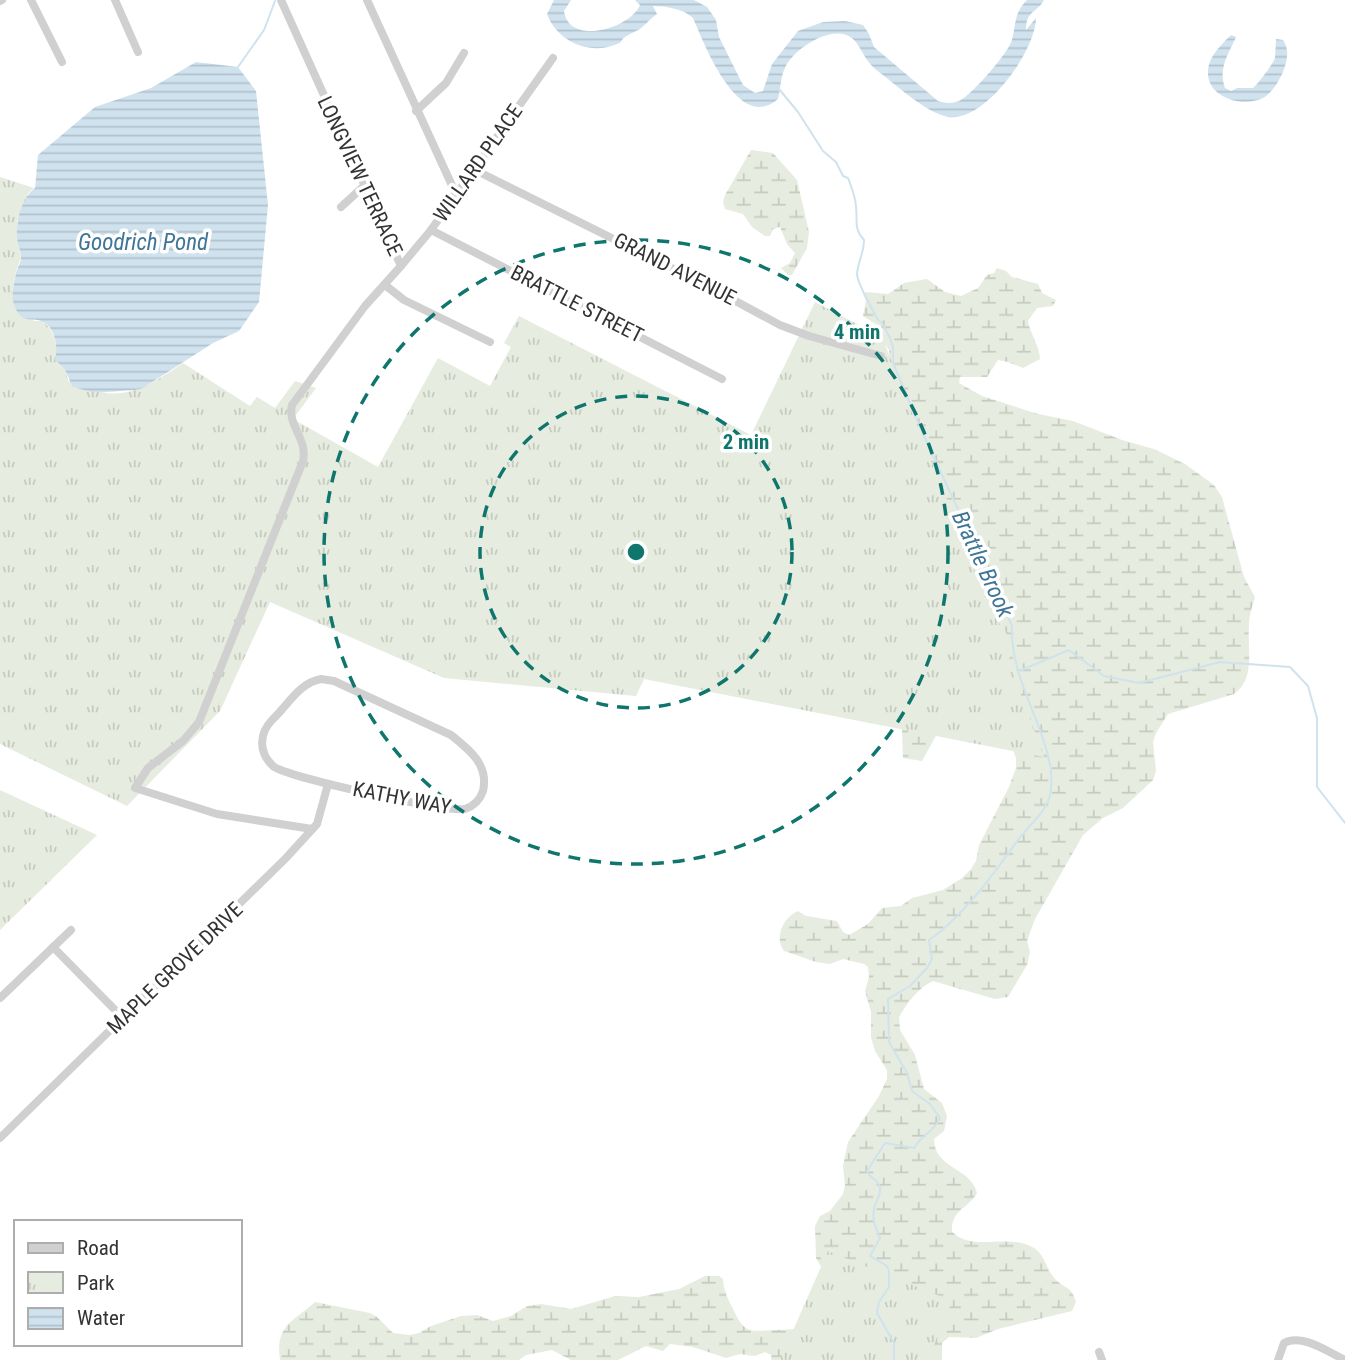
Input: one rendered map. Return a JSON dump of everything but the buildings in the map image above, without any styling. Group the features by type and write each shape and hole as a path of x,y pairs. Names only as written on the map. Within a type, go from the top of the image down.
{"street":[{"path":"32,0 62,62"},
{"path":"114,0 138,52"},
{"name":"LONGVIEW TERRACE","path":"281,0 401,266 365,306 291,407 292,421 303,444 303,461 222,662 209,703 200,722 183,741 148,768 135,788 217,814 312,829"},
{"path":"367,0 455,192"},
{"path":"416,111 453,75 464,53"},
{"name":"WILLARD PLACE","path":"401,266 431,230 455,192 553,58"},
{"name":"GRAND AVENUE","path":"473,169 714,289 780,325 881,356"},
{"path":"341,207 363,186"},
{"name":"BRATTLE STREET","path":"431,230 722,379"},
{"path":"385,285 404,300 490,342"},
{"name":"KATHY WAY","path":"321,679 334,681 451,735 480,763 485,780 478,802 466,809 455,810 328,784 274,767 264,753 262,744 267,725 307,683 321,679"},
{"name":"MAPLE GROVE DRIVE","path":"0,1138 270,874 312,829 323,807 328,784"},
{"path":"0,998 71,930"},
{"path":"53,947 123,1018"},
{"path":"1278,1360 1284,1343 1293,1340 1306,1342 1345,1360"}],"green space":[{"path":"751,150 773,153 797,180 809,232 807,248 792,275 788,275 781,268 790,263 795,253 787,244 780,227 773,229 770,236 765,236 752,227 743,214 725,209 725,195"},
{"path":"0,177 34,188 29,192 17,222 21,258 12,291 34,321 42,321 53,334 57,363 65,370 68,381 106,393 127,392 147,385 183,363 250,406 257,397 275,408 295,381 316,388 293,419 378,467 438,358 490,386 511,347 504,343 519,316 751,435 815,302 882,337 990,610 1011,640 1009,663 1044,757 644,679 636,696 444,678 270,602 220,711 127,806 0,744"},
{"path":"997,268 1012,277 1038,284 1042,293 1056,300 1053,306 1037,308 1028,321 1040,359 1023,368 998,360 987,377 960,377 959,383 982,396 1038,414 1073,421 1154,449 1185,464 1214,485 1222,497 1244,577 1255,597 1249,622 1248,672 1241,687 1234,694 1168,714 1153,742 1156,771 1153,780 1123,808 1103,818 1083,835 1035,919 1027,941 1030,952 1027,965 1008,997 995,999 933,981 913,996 899,1017 900,1030 915,1055 924,1089 942,1103 947,1116 944,1131 934,1139 936,1149 946,1162 968,1178 977,1193 957,1214 952,1224 952,1232 971,1241 1013,1242 1034,1248 1055,1279 1072,1293 1076,1302 1072,1311 998,1329 976,1338 949,1337 942,1343 942,1360 771,1360 771,1355 765,1352 755,1356 740,1354 726,1358 693,1347 670,1344 663,1351 646,1346 618,1360 571,1360 552,1350 526,1355 519,1360 280,1360 280,1339 287,1325 315,1302 370,1313 393,1333 410,1335 461,1316 477,1315 493,1321 511,1316 527,1306 541,1304 571,1309 615,1296 639,1297 679,1289 705,1276 719,1276 723,1279 728,1299 738,1319 750,1330 808,1326 828,1279 816,1258 815,1226 820,1216 830,1211 843,1194 843,1166 848,1142 879,1096 887,1079 887,1070 875,1051 871,1037 871,1012 865,991 869,977 868,967 843,959 830,964 816,962 784,951 780,940 782,928 788,918 798,911 806,916 837,921 843,932 849,935 868,924 882,908 901,906 912,898 943,890 962,878 976,861 979,845 1016,768 1016,758 1009,738 938,732 922,761 903,758 889,350 884,343 880,327 863,316 866,300 863,294 888,294 904,283 927,279 945,292 961,296 978,288 987,275 994,273"},
{"path":"0,790 97,835 0,930"},
{"path":"828,1251 952,1301 928,1360 780,1360"}],"water":[{"path":"554,0 571,0 564,11 568,22 588,31 600,30 625,21 640,5 635,0 694,0 707,7 716,20 719,37 743,85 755,93 763,91 772,64 798,31 823,22 845,21 863,25 874,47 938,101 948,103 965,97 997,63 1012,40 1018,14 1027,0 1044,0 1028,19 1026,30 1036,18 1034,32 1018,65 1006,82 977,109 962,116 948,117 929,110 875,69 856,42 845,35 825,36 796,53 783,72 778,99 763,107 749,105 736,95 714,64 693,18 685,12 653,6 657,14 621,42 606,47 585,47 566,39 552,24 547,14"},
{"path":"1231,35 1236,37 1225,62 1223,81 1225,88 1231,91 1237,88 1253,88 1274,61 1276,39 1283,40 1287,48 1286,64 1277,83 1263,98 1237,101 1220,94 1209,81 1210,61"},
{"name":"Goodrich Pond","path":"196,62 238,67 256,91 268,205 259,302 239,331 213,343 143,388 101,392 72,386 65,370 55,360 56,345 51,329 40,321 22,317 13,299 21,258 17,240 18,224 23,203 35,188 38,155 95,107 151,88"}],"waterway":[{"path":"238,67 264,30 275,1"},
{"path":"779,89 798,112 823,151 836,162 843,176 848,178 855,200 857,228 864,240 857,274 862,290 890,338 893,363 919,425 1012,626 1016,663 1051,770 1050,794 1042,811 966,907 929,940 932,959 927,968 910,986 888,999 889,1042 907,1073 912,1091 930,1104 940,1118 914,1148 885,1143 867,1171 880,1188 873,1215 880,1238 870,1256 887,1266 889,1271 889,1287 879,1302 877,1313 894,1343 894,1360"},
{"name":"Brattle Brook","path":"1019,671 1069,650 1104,676 1139,683 1220,662 1290,667 1308,686 1317,718 1317,787 1345,823"}]}
